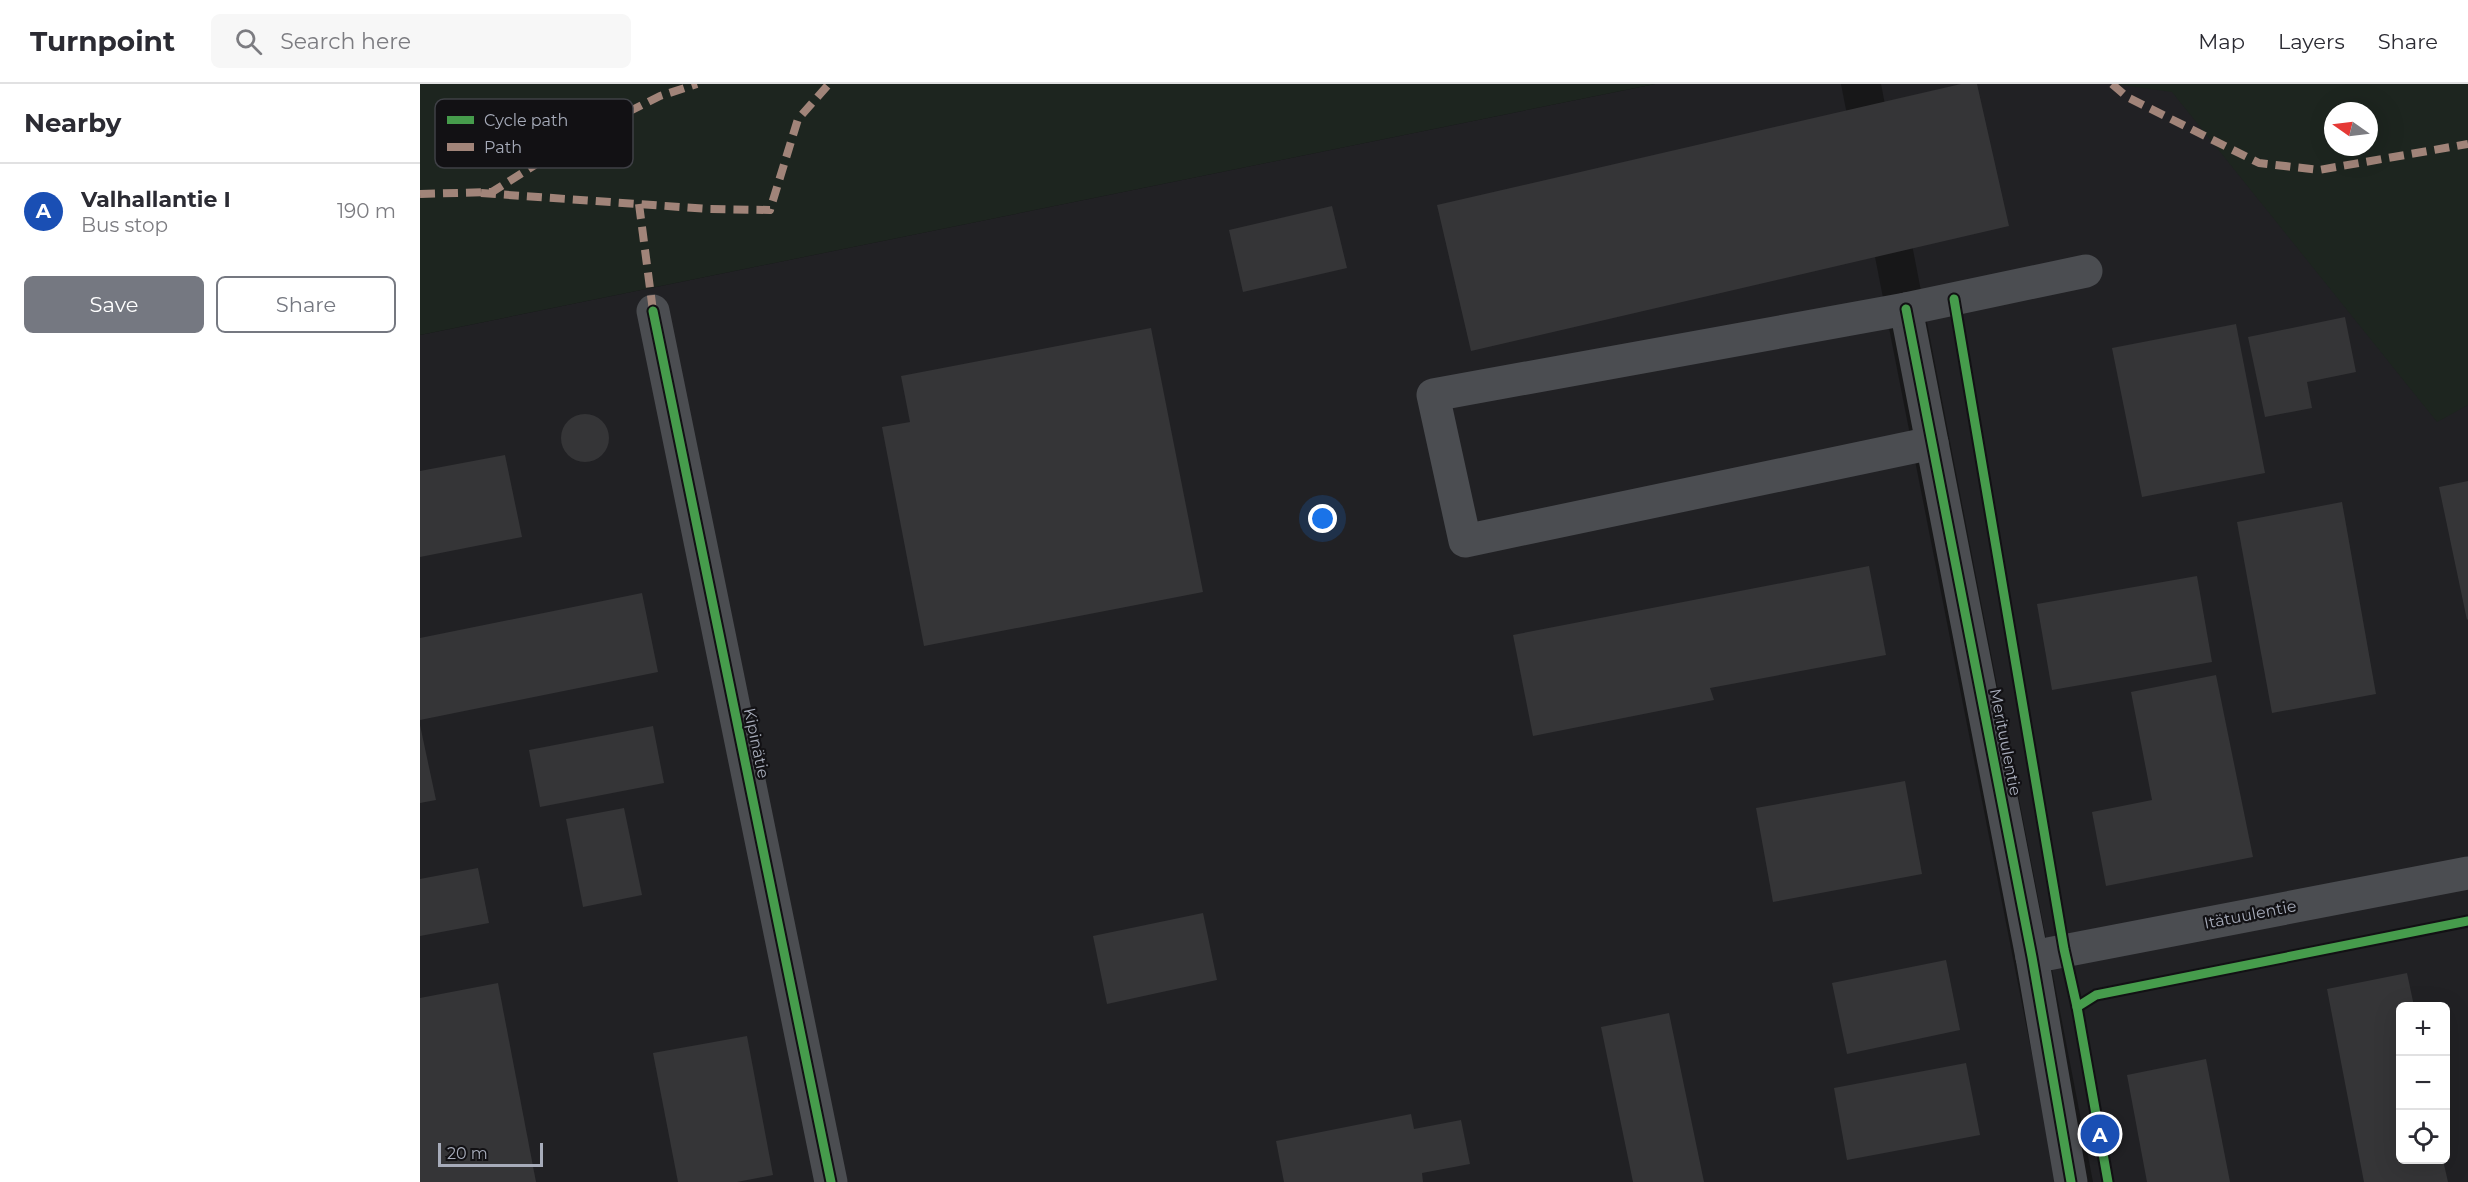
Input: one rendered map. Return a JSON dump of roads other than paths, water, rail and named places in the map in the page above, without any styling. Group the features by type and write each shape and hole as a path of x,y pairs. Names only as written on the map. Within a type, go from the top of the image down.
{"street":[{"path":"1932,443 1465,541 1433,395 1906,309 2086,271"},
{"name":"Merituulentie","path":"1906,309 2032,957 2072,1182"},
{"name":"Kipinätie","path":"653,311 831,1182"},
{"name":"Itätuulentie","path":"2032,957 2468,873"}],"place":[{"name":"Valhallantie I","path":"2100,1134"}]}
